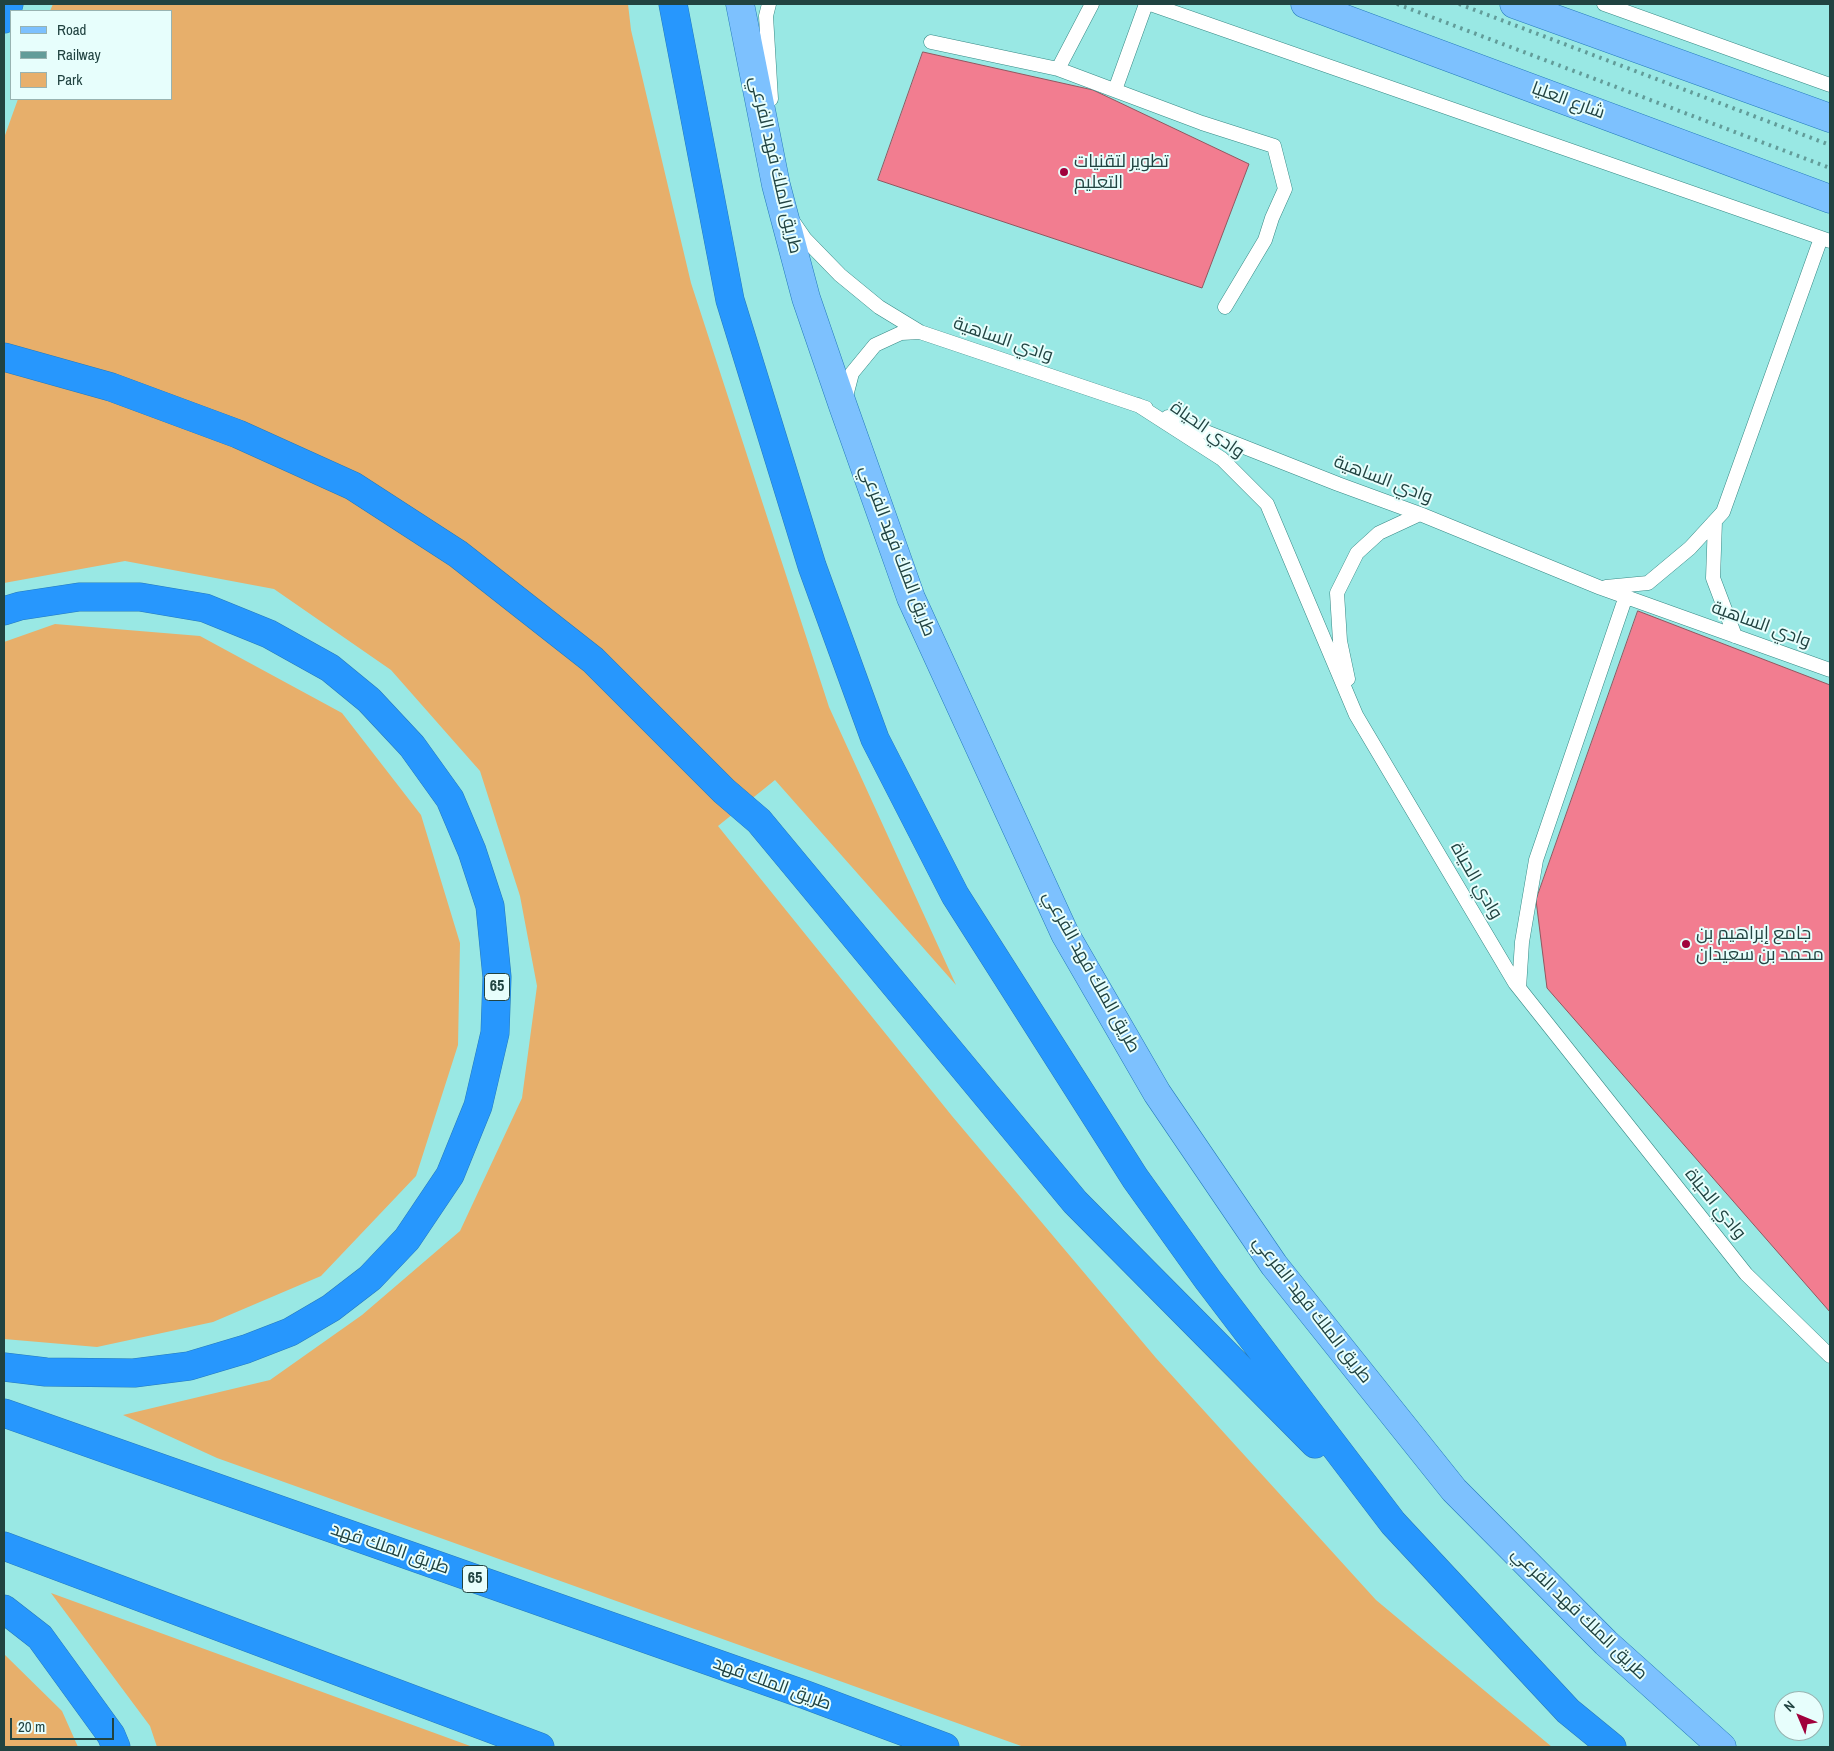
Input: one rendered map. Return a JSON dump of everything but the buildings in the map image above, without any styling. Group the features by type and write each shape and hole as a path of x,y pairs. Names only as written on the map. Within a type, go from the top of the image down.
{"highway":[{"path":"4,19 9,4"},
{"path":"673,4 730,300 812,566 875,739 955,894 1134,1178 1208,1280 1393,1524"},
{"path":"4,358 111,387 238,434 353,486 458,554 593,660 724,791 758,821 1075,1202 1393,1524 1568,1710 1612,1747"},
{"name":"65","path":"4,611 20,606 79,598 140,597 205,608 270,634 330,668 369,700 412,746 450,799 472,851 490,906 498,977 495,1033 478,1106 450,1175 407,1239 370,1278 331,1308 290,1332 246,1350 189,1366 134,1373 46,1372 4,1367"},
{"name":"طريق الملك فهد","path":"4,1412 787,1689 945,1747"},
{"path":"4,1546 540,1747"},
{"path":"4,1609 40,1637 110,1735 116,1747"}],"main road":[{"name":"طريق الملك فهد الفرعي","path":"740,4 779,197 806,298 843,406 911,598 1065,934 1157,1093 1274,1265 1454,1490 1606,1643 1722,1747"},
{"name":"شارع العليا","path":"1305,4 1830,199"},
{"path":"1514,4 1830,118"}],"lane":[{"path":"769,4 766,16 779,197"},
{"path":"1058,69 1092,4"},
{"path":"1115,90 1146,4"},
{"path":"1150,4 1826,240 1723,512 1690,548 1648,583 1601,588"},
{"path":"1604,4 1830,85"},
{"path":"931,42 1058,69 1202,123 1274,146 1285,189 1272,218 1265,240 1225,307"},
{"name":"وادي الساهية","path":"779,197 805,239 840,274 879,307 920,332 1138,405 1338,484 1420,514 1601,588 1830,670"},
{"name":"وادي الساهية","path":"843,406 852,373 875,345 901,333 920,332"},
{"name":"وادي الحياة","path":"1138,405 1222,459 1267,504 1356,715 1519,988 1746,1274 1830,1356"},
{"path":"1356,715 1340,641 1337,593 1356,553 1379,534 1420,514"},
{"path":"1714,521 1713,578 1735,636"},
{"path":"1519,988 1522,942 1536,860 1626,596"}],"green space":[{"path":"53,4 628,4 631,30 691,283 829,707 956,985 775,780 718,826 952,1116 1156,1358 1376,1600 1552,1747 1024,1747 217,1458 123,1415 270,1380 362,1315 460,1231 522,1098 537,986 520,896 480,771 391,670 274,589 125,561 4,583 4,138 18,100 172,100 172,10 50,10"},
{"path":"55,624 200,636 342,713 421,815 460,943 458,1045 416,1176 321,1276 213,1322 97,1347 4,1339 4,642"},
{"path":"51,1593 473,1747 157,1747 150,1726"},
{"path":"4,1654 62,1711 78,1747 4,1747"}],"railway":[{"path":"1397,4 1830,168"},
{"path":"1459,4 1830,145"}],"place":[{"name":"تطوير لتقنيات التعليم","path":"1064,172"},
{"name":"جامع إبراهيم بن محمد بن سعيدان","path":"1686,944"}]}
